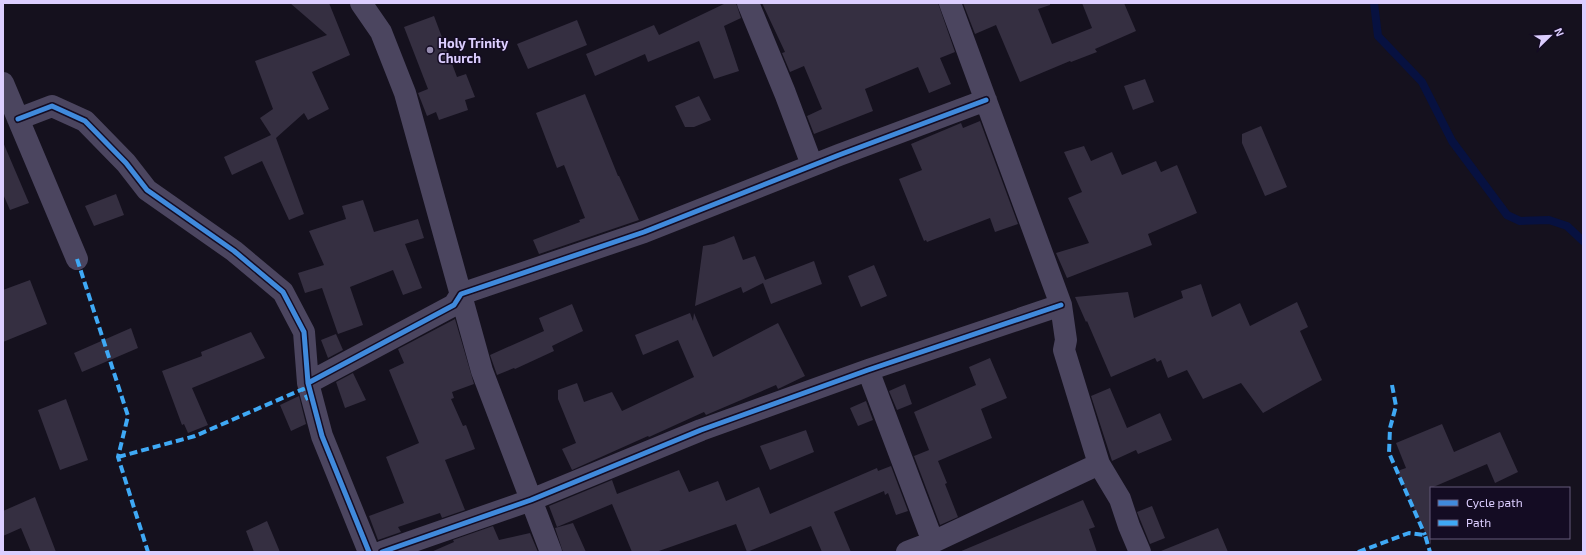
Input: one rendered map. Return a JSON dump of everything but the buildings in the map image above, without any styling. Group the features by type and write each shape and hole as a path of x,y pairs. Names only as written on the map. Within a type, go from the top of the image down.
{"street":[{"path":"361,3 381,32 405,93 482,371 551,552"},
{"path":"748,3 785,93 812,166"},
{"path":"950,3 1061,305 1066,340 1064,350 1099,464 1120,499 1140,552"},
{"path":"3,83 77,258"},
{"path":"308,384 454,305 461,294 644,232 986,100"},
{"path":"18,119 52,106 85,121 126,162 147,190 234,251 283,292 304,332 308,384 322,436 369,552"},
{"path":"382,552 531,500 702,430 868,370 1061,305"},
{"path":"868,370 934,542"},
{"path":"907,552 934,542 1099,464"}],"waterway":[{"path":"1374,3 1378,36 1422,82 1452,141 1507,215 1520,221 1549,220 1567,226 1583,241"}],"marked path":[{"path":"77,259 128,416 118,457 148,552"},
{"path":"1392,385 1396,406 1390,428 1389,453 1425,535"},
{"path":"118,457 195,436 303,389 308,400"},
{"path":"1358,552 1409,533 1425,535 1430,552"}],"cycle path":[{"path":"308,383 454,305 461,294 644,232 839,155 986,100"},
{"path":"18,119 52,106 85,121 126,163 147,190 234,251 283,292 304,332 308,383 322,436 369,552"},
{"path":"382,552 531,500 701,430 868,370 1061,305"}],"place":[{"name":"Holy Trinity Church","path":"430,50"}]}
